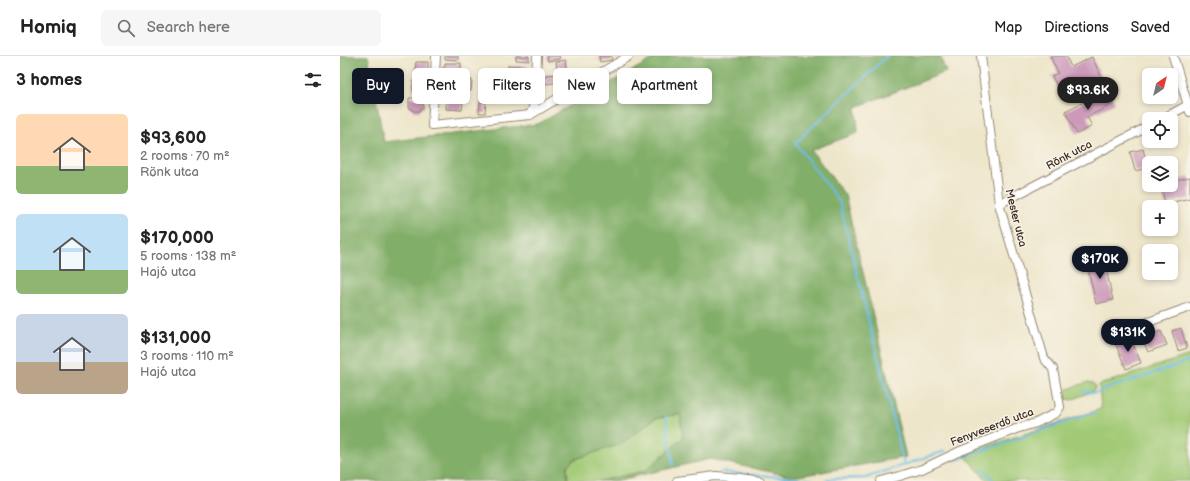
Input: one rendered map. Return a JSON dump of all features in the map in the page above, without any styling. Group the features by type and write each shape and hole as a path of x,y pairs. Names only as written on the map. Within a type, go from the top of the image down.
{"street":[{"path":"436,56 432,125 530,115 624,57"},
{"path":"530,115 535,102 537,56"},
{"name":"Mester utca","path":"981,56 999,204 1044,358"},
{"path":"1173,56 1190,107 1178,112"},
{"name":"Rönk utca","path":"999,204 1142,130"},
{"path":"1115,334 1190,307"},
{"name":"Fenyveserdő utca","path":"881,481 922,468 1016,428 1036,423 1056,412 1060,407 1053,369 1044,358"},
{"path":"677,481 741,478 760,481"}],"green space":[{"path":"340,56 368,56 370,68 352,68 352,104 377,104 384,142 538,124 573,104 609,104 609,84 617,79 617,104 712,104 712,68 637,68 658,56 940,56 946,72 856,107 858,133 811,150 845,195 906,457 799,476 789,476 710,459 615,481 599,481 645,471 683,438 680,414 655,418 623,443 573,460 567,467 568,481 340,481"},
{"path":"1190,355 1190,481 988,481 963,454 1101,409 1099,385"},
{"path":"1088,382 1093,383 1096,387 1093,391 1071,400 1065,398 1064,394 1068,389"},
{"path":"680,414 683,438 645,472 599,481 568,481 567,467 573,460 623,443 655,418"}],"building":[{"path":"445,56 458,56 458,60 445,59"},
{"path":"516,56 529,56 529,61 516,60"},
{"path":"547,56 560,56 560,59 548,61"},
{"path":"599,56 611,56 612,60 600,62"},
{"path":"1050,56 1066,56 1071,67 1092,57 1102,78 1062,97 1052,76 1058,73"},
{"path":"566,60 567,68 557,68 556,62"},
{"path":"416,62 428,62 428,68 415,68"},
{"path":"445,63 461,63 461,68 443,68 445,67"},
{"path":"508,66 527,66 527,68 508,68"},
{"path":"553,74 553,83 546,84 545,75"},
{"path":"470,80 472,80 470,91"},
{"path":"1108,90 1115,103 1087,117 1092,126 1077,134 1065,111"},
{"path":"409,98 412,98 412,104 423,104 423,109 420,109 420,111 413,111 413,109 409,108"},
{"path":"446,104 463,104 462,110 446,109"},
{"path":"480,104 486,104 485,113 479,113"},
{"path":"1143,149 1145,156 1142,156 1142,169 1135,171 1130,152"},
{"path":"1190,177 1190,198 1178,201 1164,200 1162,192 1178,192 1178,180"},
{"path":"1103,255 1113,300 1096,304 1086,259"},
{"path":"1181,328 1187,348 1178,351 1172,331"},
{"path":"1161,331 1167,345 1148,352 1142,338"},
{"path":"1130,337 1141,363 1126,369 1115,343"}],"waterway":[{"path":"887,56 795,143 839,201 904,464"},
{"path":"1083,391 1094,393 1190,361"},
{"path":"956,460 1095,412"},
{"path":"666,416 673,465"},
{"path":"826,479 865,478 945,451"},
{"path":"983,469 994,481"},
{"path":"721,472 814,480"}]}
